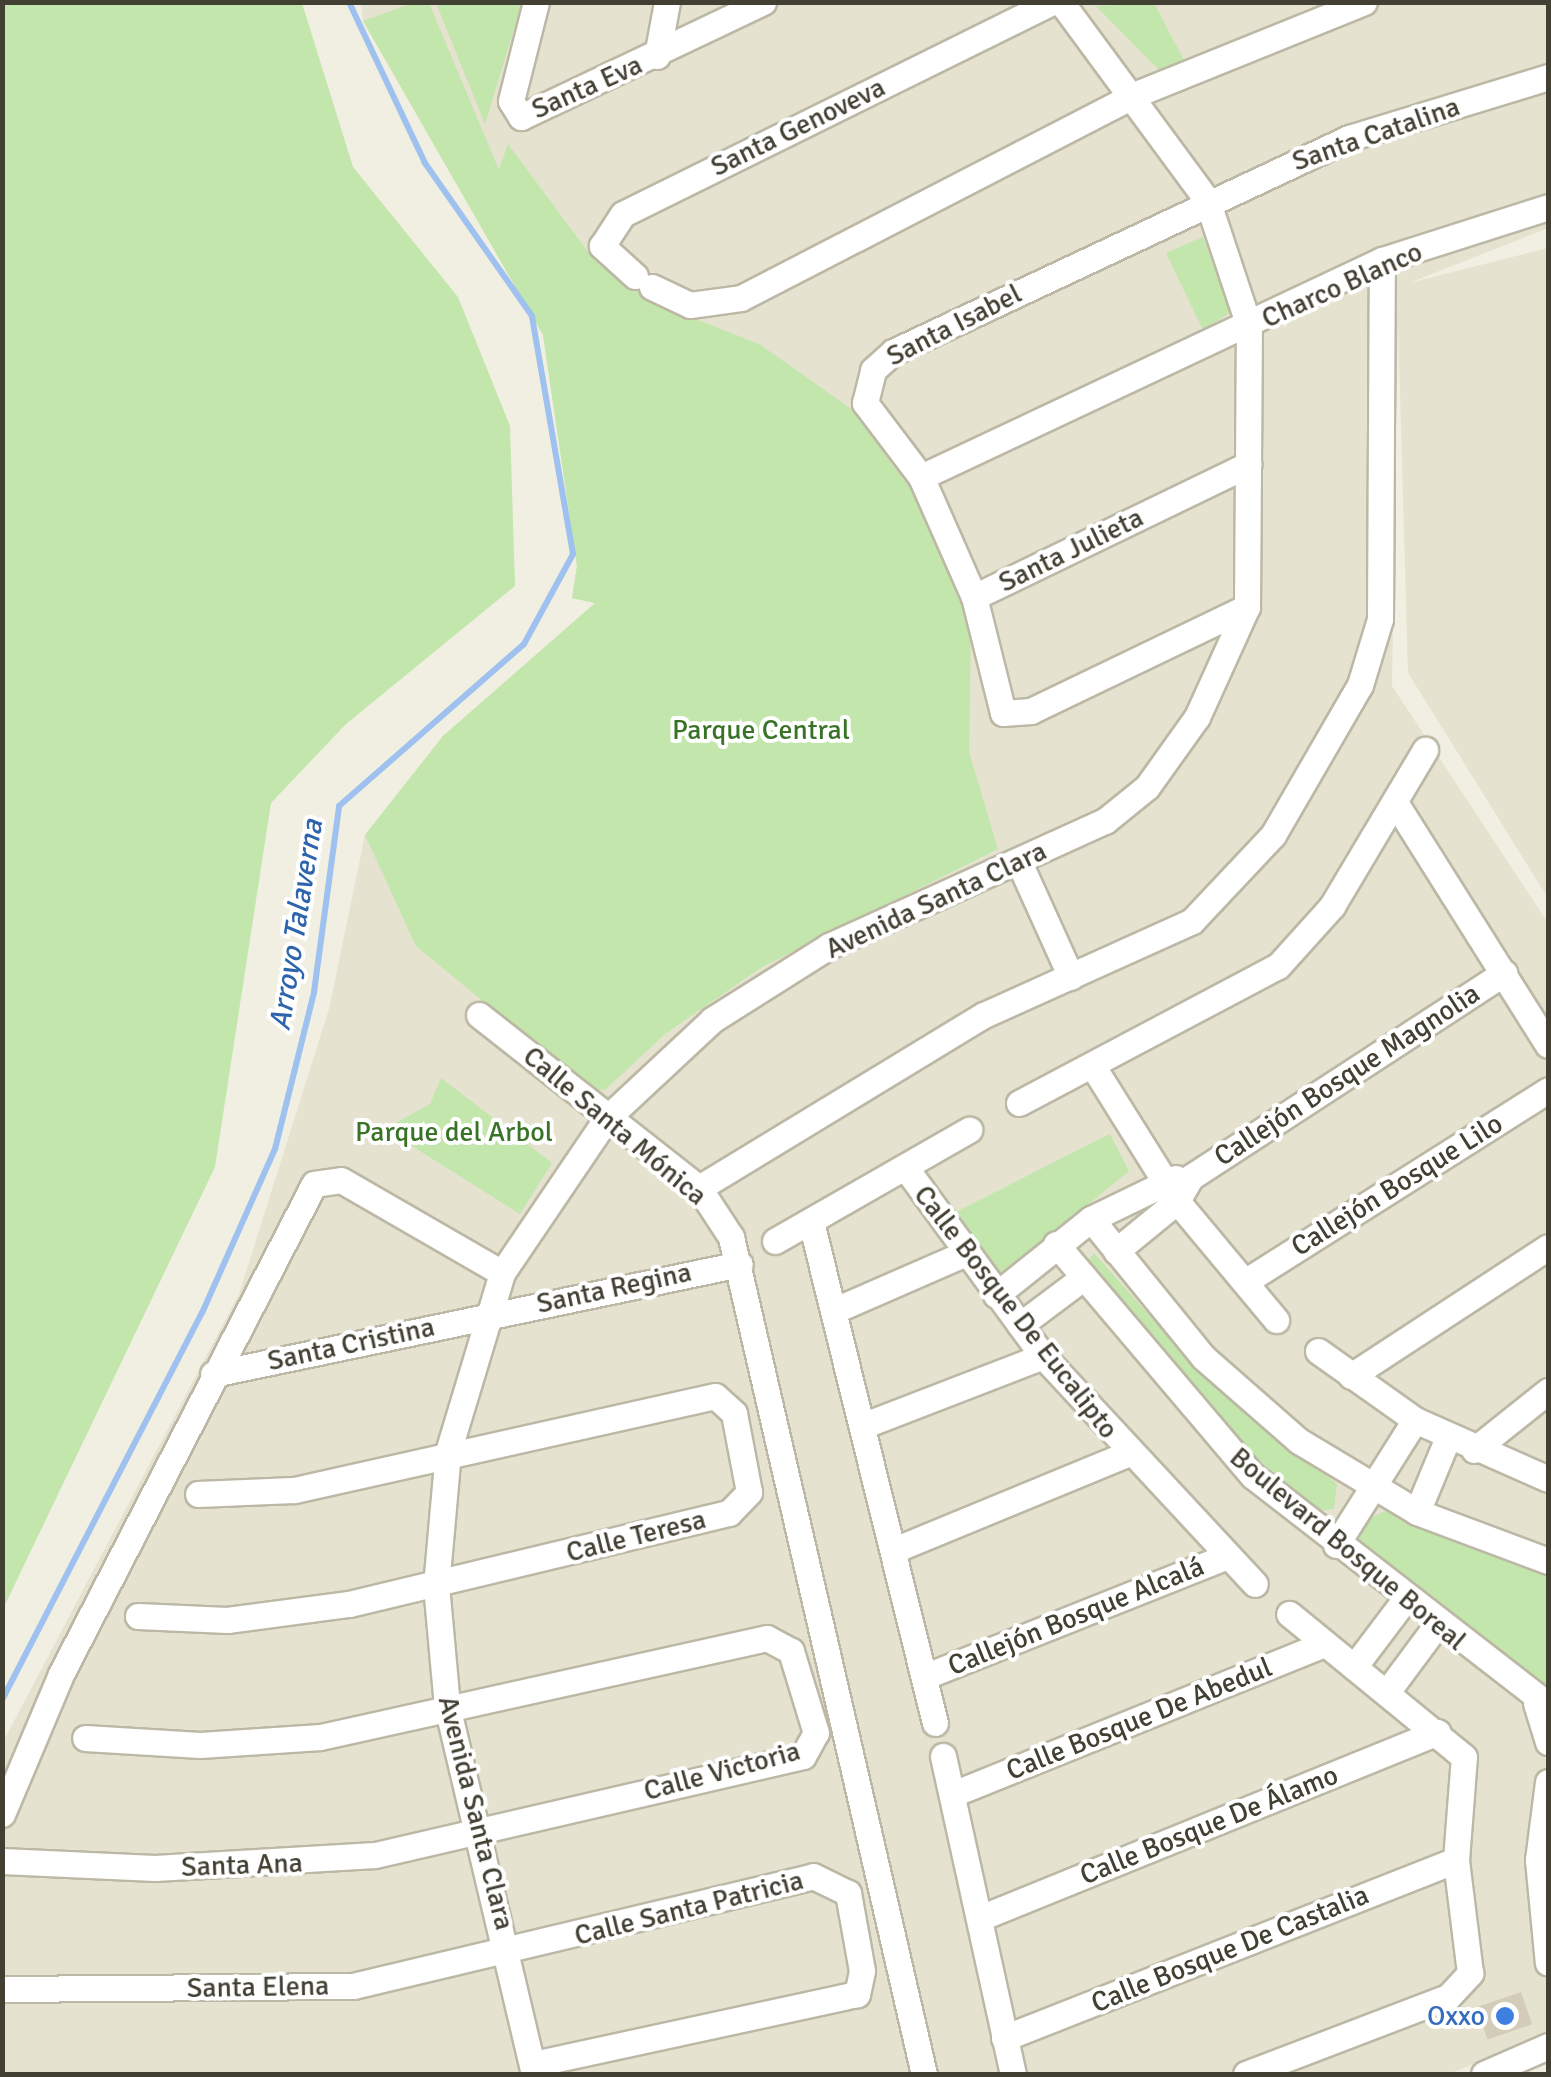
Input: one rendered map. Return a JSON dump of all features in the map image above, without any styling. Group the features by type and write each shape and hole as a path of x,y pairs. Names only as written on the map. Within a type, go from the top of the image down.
{"street":[{"name":"Santa Eva","path":"536,2 511,101 522,117 657,56 763,2"},
{"path":"657,56 666,2"},
{"name":"Santa Genoveva","path":"1052,2 623,214 602,246 644,281 690,305 741,298 1134,95"},
{"name":"Avenida Santa Clara","path":"533,2069 510,1954 446,1706 436,1586 448,1452 502,1273 607,1118 712,1020 829,946 1105,820 1162,770 1247,606 1250,326 1207,200 1134,95 1061,2"},
{"path":"1134,95 1364,2"},
{"name":"Santa Catalina","path":"1207,200 1350,138 1548,78"},
{"name":"Santa Isabel","path":"921,476 865,403 881,360 1207,200"},
{"name":"Charco Blanco","path":"1250,326 1382,260 1548,208"},
{"path":"698,1188 984,1015 1192,921 1248,867 1304,792 1360,685 1380,619 1382,260"},
{"path":"974,597 921,476 1250,326"},
{"name":"Santa Julieta","path":"1247,606 1011,716 992,698 974,597 1249,464"},
{"path":"1019,1103 1094,1068 1278,966 1398,807 1425,750"},
{"path":"1398,807 1548,1045"},
{"path":"1019,862 1071,977"},
{"name":"Callejón Bosque Magnolia","path":"1177,1201 1191,1177 1504,973"},
{"name":"Calle Santa Mónica","path":"479,1015 698,1188 740,1264 924,2074"},
{"path":"1094,1068 1177,1201 1276,1320"},
{"name":"Callejón Bosque Lilo","path":"1246,1281 1548,1090"},
{"path":"775,1241 969,1130"},
{"name":"Calle Bosque De Eucalipto","path":"905,1167 1043,1356 1127,1454 1255,1584"},
{"path":"2,1814 61,1674 307,1192 328,1177 502,1273"},
{"name":"Callejón Bosque Magnolia","path":"1162,1178 1191,1177"},
{"path":"996,1295 1091,1219 1162,1178"},
{"path":"1116,1251 1177,1201"},
{"name":"Boulevard Bosque Boreal","path":"1091,1219 1244,1395 1375,1491 1416,1512 1548,1560"},
{"path":"811,1222 935,1723"},
{"name":"Boulevard Bosque Boreal","path":"1056,1244 1184,1404 1336,1546 1542,1704 1548,1742"},
{"path":"1350,1376 1548,1247"},
{"path":"833,1311 966,1253"},
{"name":"Santa Regina","path":"488,1314 740,1264"},
{"path":"1020,1325 1084,1277"},
{"name":"Santa Cristina","path":"213,1374 488,1314"},
{"path":"1318,1351 1415,1420 1474,1450 1548,1479"},
{"path":"862,1426 1043,1356"},
{"path":"1474,1450 1548,1391"},
{"name":"Calle Teresa","path":"436,1586 728,1513 749,1492 734,1413 715,1396 448,1452"},
{"path":"1336,1546 1375,1491 1415,1420"},
{"path":"1416,1512 1448,1437"},
{"path":"198,1494 293,1490 448,1452"},
{"path":"894,1550 1127,1454"},
{"name":"Callejón Bosque Alcalá","path":"926,1676 1226,1556"},
{"path":"138,1616 268,1616 436,1586"},
{"path":"1354,1667 1404,1601"},
{"path":"1246,2074 1467,1982 1456,1860 1465,1764 1438,1732 1290,1614"},
{"path":"1387,1692 1436,1626"},
{"name":"Calle Victoria","path":"446,1706 776,1639 790,1651 816,1733 802,1756 478,1830"},
{"name":"Calle Bosque De Abedul","path":"954,1794 1324,1644"},
{"path":"85,1738 280,1742 446,1706"},
{"name":"Calle Bosque De Álamo","path":"980,1918 1438,1732"},
{"path":"942,1756 954,1794 1013,2074"},
{"path":"1548,1782 1538,1860 1548,1964"},
{"name":"Santa Ana","path":"2,1861 282,1865 478,1830"},
{"name":"Calle Bosque De Castalia","path":"1004,2038 1456,1860"},
{"name":"Calle Santa Patricia","path":"510,1954 812,1876 840,1883 852,1910 862,1984 847,2000 533,2069"},
{"name":"Santa Elena","path":"2,1990 353,1986 510,1954"},
{"path":"1484,2074 1548,2046"}],"shaded area":[{"path":"361,3 1548,3 1548,228 1409,283 1548,248 1548,898 1408,673 1398,323 1392,686 1548,923 1548,2030 1450,2074 3,2074 3,1742 239,1294 329,1009 365,835 443,736 595,603 572,598 577,566 543,335 363,21"}],"green space":[{"path":"3,2 302,3 353,167 458,297 510,426 515,586 346,724 271,803 215,1167 3,1609"},
{"name":"Parque Central","path":"413,3 429,3 499,170 508,144 594,260 683,314 759,344 850,408 927,511 971,623 969,752 998,849 762,967 665,1034 606,1089 592,1091 416,946 365,835 443,736 595,603 572,598 577,566 543,335 363,21"},
{"path":"436,3 522,3 485,124"},
{"path":"1154,3 1187,66 1160,71 1096,6"},
{"path":"1203,237 1231,312 1203,330 1166,253"},
{"name":"Parque del Arbol","path":"441,1078 552,1163 520,1214 385,1129 430,1104"},
{"path":"1110,1134 1129,1171 1006,1272 995,1272 952,1214"},
{"path":"1094,1253 1202,1375 1337,1484 1334,1509 1314,1511 1229,1432 1087,1262"},
{"path":"1386,1511 1548,1571 1548,1695 1358,1546 1364,1520"}],"building":[{"name":"Oxxo","path":"1521,1992 1532,2024 1488,2039 1477,2007"}],"waterway":[{"name":"Arroyo Talaverna","path":"2,1700 202,1313 275,1149 314,992 339,806 524,644 573,554 532,316 425,163 349,2"}],"place":[{"name":"Oxxo","path":"1505,2016"}]}
